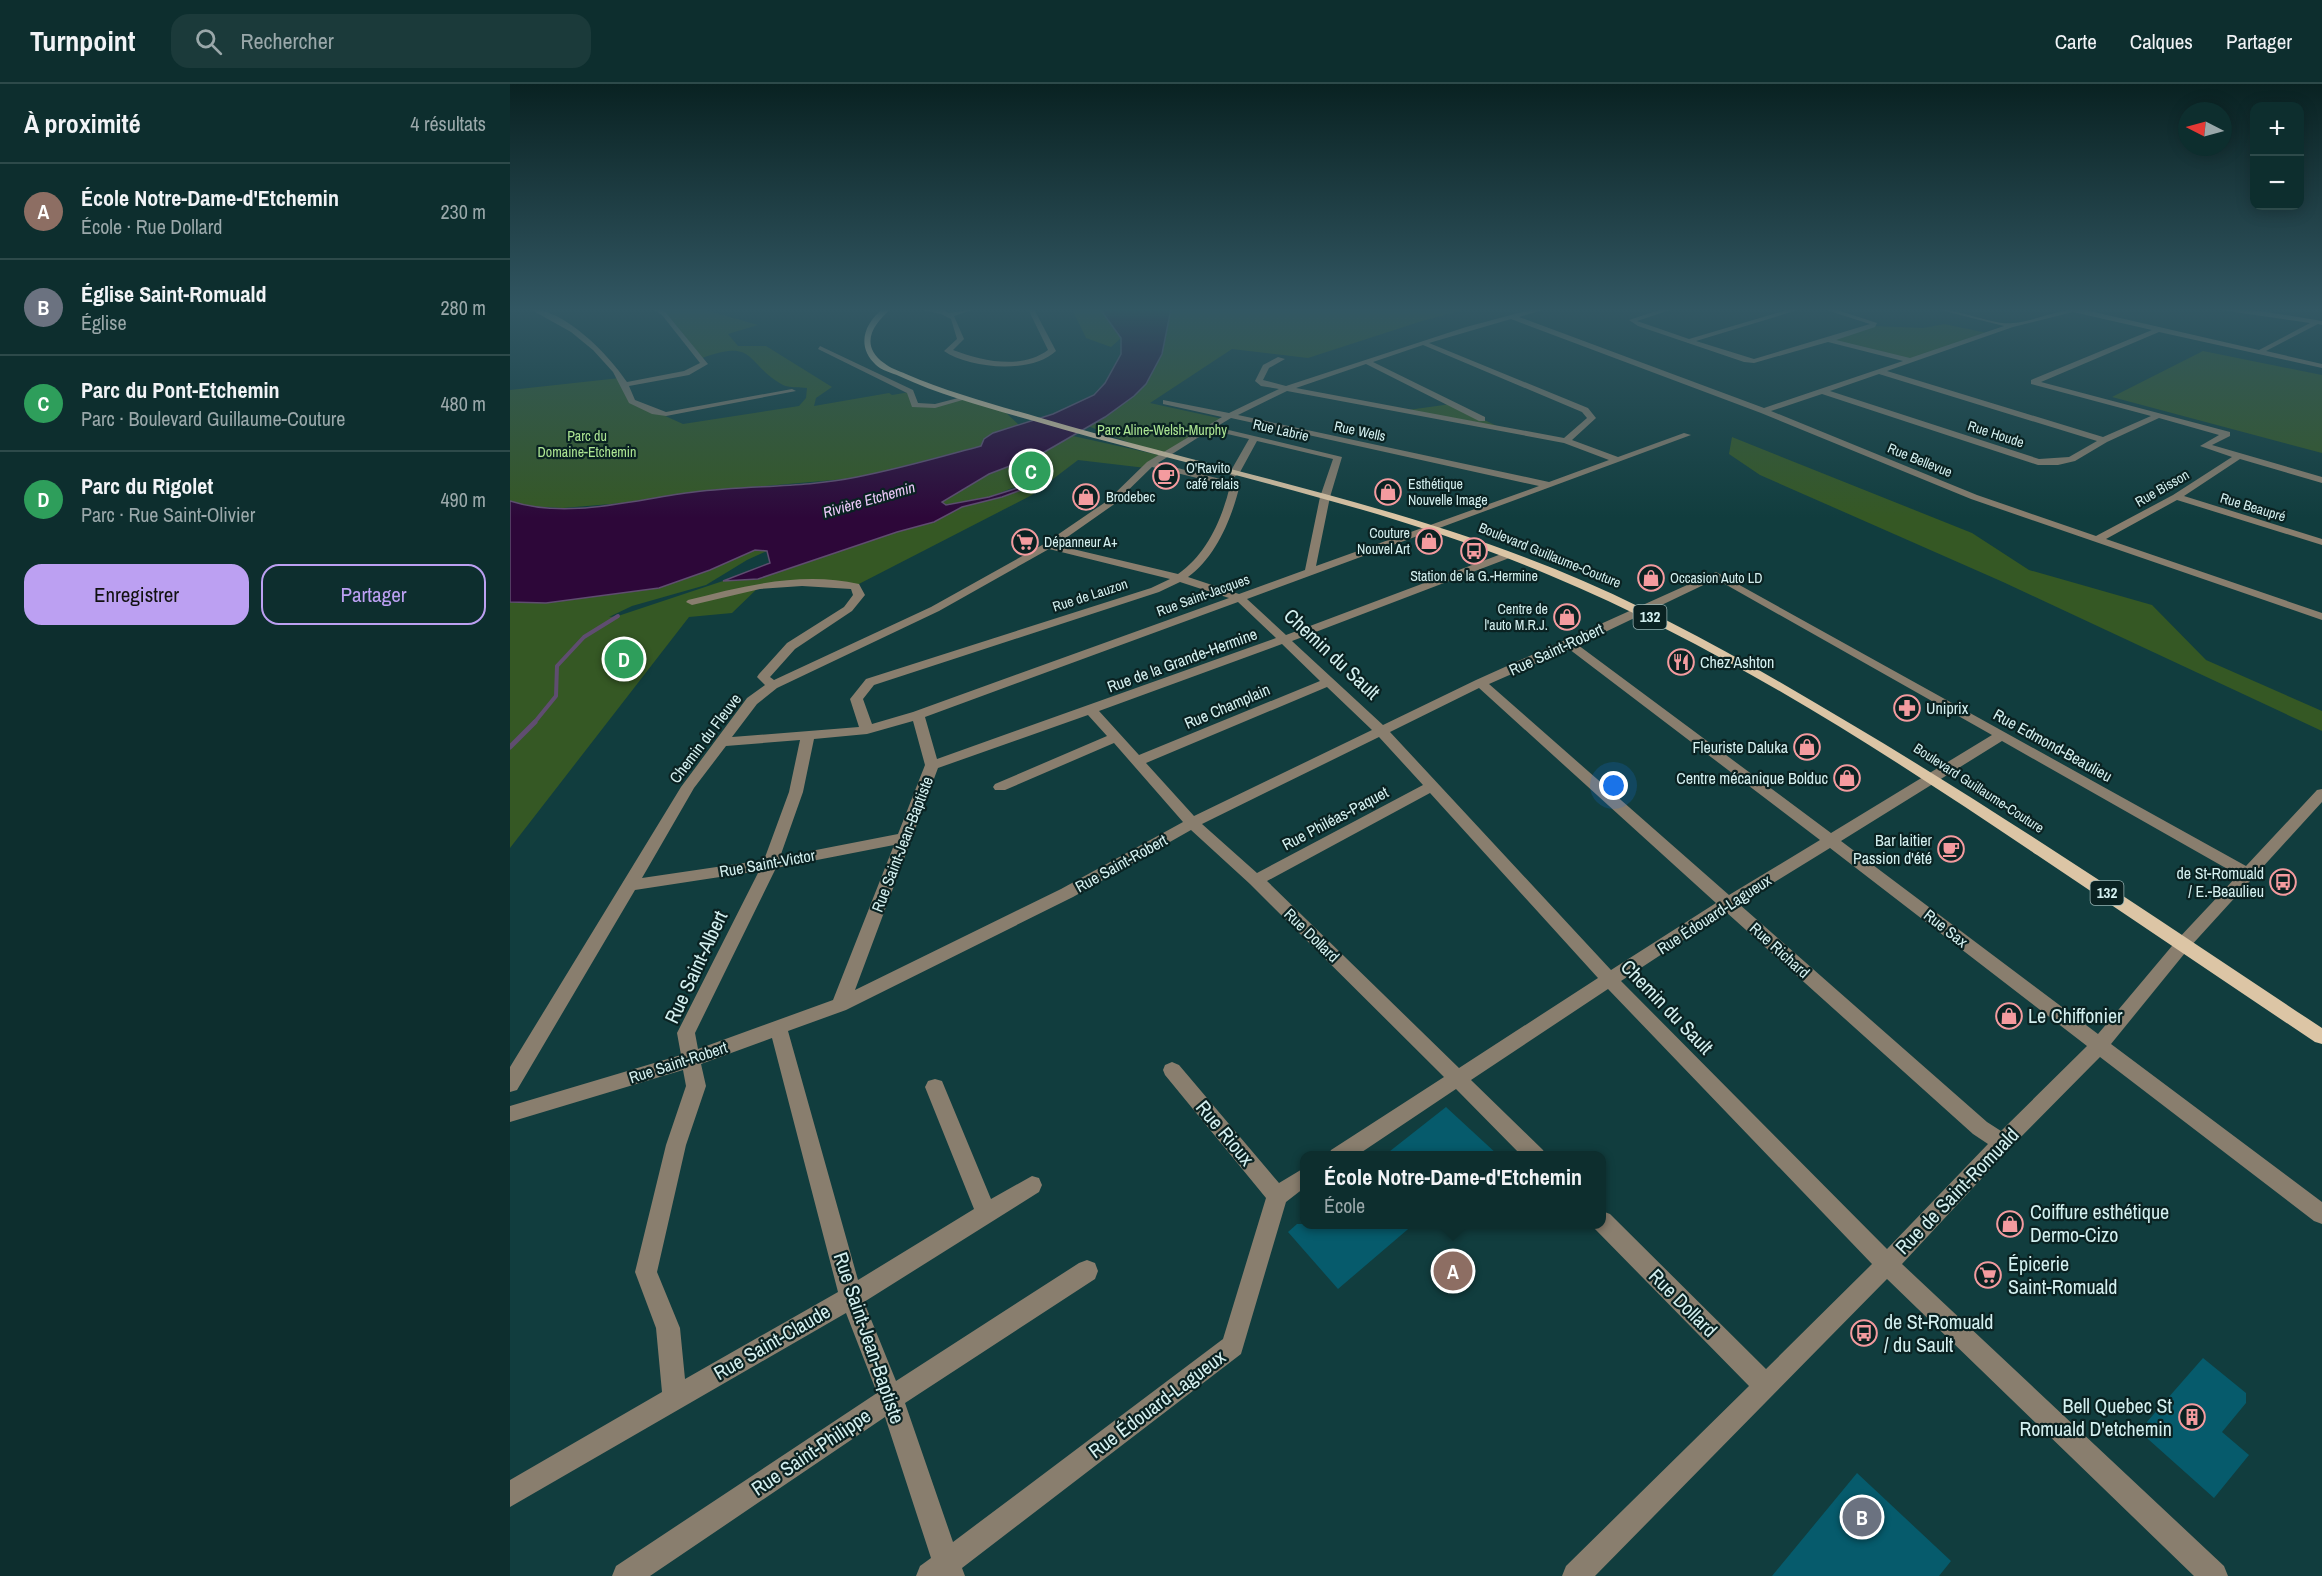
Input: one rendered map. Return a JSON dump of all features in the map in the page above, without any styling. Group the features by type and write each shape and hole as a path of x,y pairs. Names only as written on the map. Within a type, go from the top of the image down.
{"main road":[{"name":"Boulevard Guillaume-Couture","path":"910,379 962,399 1432,528 1508,555 1637,611 1669,626 1794,695 1932,778 2322,1037"}],"street":[{"path":"621,379 632,401 655,412 666,414 792,391"},
{"path":"625,385 657,379"},
{"path":"883,379 910,392 915,405 935,406 962,399"},
{"path":"1260,379 1259,381 1287,388 1566,441 1617,460"},
{"name":"Chemin du Fleuve","path":"510,1084 688,787 752,701 773,685 935,609 1048,546 1110,503 1150,464 1207,428 1287,388 1316,379"},
{"path":"1401,379 1499,427"},
{"path":"1510,379 1585,410 1592,418 1566,441"},
{"name":"Rue Bellevue","path":"1677,379 1764,411 1974,497 2322,617"},
{"path":"1764,411 1860,379"},
{"path":"1903,379 2104,440"},
{"path":"2042,379 2034,382 2227,434 2204,446 2322,480"},
{"name":"Rue Houde","path":"1822,391 2038,462 2072,459 2104,440 2157,416"},
{"name":"Rue Wells","path":"1166,402 1549,485"},
{"name":"Rue Labrie","path":"1207,428 1338,457 1325,497 1310,572"},
{"name":"Rue Saint-Jacques","path":"721,742 867,730 918,715 1687,435"},
{"path":"1234,474 1254,438"},
{"name":"Rue Bisson","path":"2098,539 2176,497 2238,457"},
{"name":"Rue de Lauzon","path":"867,730 856,699 870,682 1155,590 1179,578 1202,561 1210,551 1235,484 1150,464"},
{"name":"Rue Beaupré","path":"2176,497 2322,542"},
{"name":"Chemin du Sault","path":"1048,546 1179,578 1240,598 1382,732 1610,980 1887,1264 2214,1576"},
{"name":"Rue de la Grande-Hermine","path":"932,765 1092,711 1285,641 1508,555"},
{"name":"Rue Saint-Robert","path":"510,1114 690,1060 840,1005 1067,893 1192,823 1480,683 1570,644 1716,575"},
{"name":"Rue Edmond-Beaulieu","path":"1716,575 2247,873"},
{"path":"692,602 760,586 802,583 855,586 859,595 848,609 791,646 770,669 764,677 773,685"},
{"name":"Rue Sax","path":"1570,644 1832,840 2322,1214"},
{"name":"Rue Champlain","path":"1138,761 1328,681"},
{"name":"Rue Richard","path":"1480,683 1980,1128 2002,1143"},
{"name":"Rue Dollard","path":"1092,711 1192,823 1256,880 1532,1151"},
{"name":"Rue Saint-Jean-Baptiste","path":"840,1005 932,765 918,715"},
{"name":"Rue Saint-Albert","path":"675,1398 668,1328 646,1272 676,1145 696,1086 686,1033 770,864 796,792 808,735"},
{"name":"Rue Édouard-Lagueux","path":"1344,1151 1728,903 2002,735"},
{"path":"1000,787 1115,738"},
{"name":"Rue Philéas-Paquet","path":"1256,880 1431,787"},
{"name":"Rue de Saint-Romuald","path":"1576,1576 1887,1264 2002,1143 2099,1046 2183,944 2322,793"},
{"name":"Rue Saint-Victor","path":"629,885 770,864 905,838"},
{"name":"Rue Saint-Jean-Baptiste","path":"778,1027 850,1297 891,1398 942,1572"},
{"name":"Rue Rioux","path":"1172,1070 1277,1196"},
{"path":"935,1087 987,1212"},
{"path":"1277,1196 1300,1181"},
{"name":"Rue Saint-Claude","path":"510,1494 850,1297 1032,1185"},
{"name":"Rue Édouard-Lagueux","path":"942,1572 1233,1346 1277,1196"},
{"name":"Rue Dollard","path":"1606,1225 1766,1385"},
{"name":"Rue Saint-Philippe","path":"626,1576 891,1398 1087,1271"}],"green space":[{"name":"Parc du Domaine-Etchemin","path":"620,379 632,401 683,424 799,406 806,398 807,388 783,385 773,379 819,379 832,387 816,398 814,406 889,393 892,395 910,392 915,405 944,404 958,398 1004,411 1019,425 981,446 857,478 695,492 623,503 563,508 524,506 510,501 510,390"},
{"name":"Parc Aline-Welsh-Murphy","path":"1133,379 1187,379 1150,403 1223,419 1146,468 1078,460 1032,495 855,586 760,586 732,613 689,617 510,848 510,602 546,603 659,588 755,550 767,551 747,560 706,585 632,606 609,617 723,581 758,579 897,532 934,522 962,507 1021,490 1015,487 989,497 946,505 941,502 989,474 1040,454 1073,436 1159,455 1088,426 1129,400"},
{"path":"2148,379 2322,379 2322,453 2112,397"},
{"path":"1451,404 1499,427 1408,410"},
{"path":"1732,437 1972,533 2029,570 2152,605 2206,660 2322,711 2322,731 2003,582 1760,475 1729,454"}],"water":[{"name":"Rivière Etchemin","path":"1107,379 1149,379 1134,396 1105,417 1041,454 989,474 942,502 946,505 989,497 1024,486 1021,490 1002,497 962,507 934,522 897,532 758,579 723,581 770,563 767,551 755,550 710,570 659,588 546,603 510,602 510,501 555,509 579,508 714,490 837,481 981,446 984,439 993,433 1053,414 1094,395"}],"building":[{"path":"1446,1107 1494,1151 1390,1151"},
{"path":"1297,1224 1300,1224 1300,1229 1408,1229 1338,1289 1288,1232"},
{"name":"Bell Quebec St Romuald D'etchemin","path":"2203,1358 2246,1393 2246,1403 2222,1432 2249,1455 2214,1498 2139,1431"},
{"path":"1857,1473 1951,1561 1939,1576 1772,1576"}],"waterway":[{"path":"534,723 556,696 557,666 584,637 618,616"},
{"path":"510,747 534,723"}],"place":[{"name":"Parc du Pont-Etchemin","path":"1031,471"},
{"name":"O'Ravito café relais","path":"1166,476"},
{"name":"Esthétique Nouvelle Image","path":"1388,492"},
{"name":"Brodebec","path":"1086,497"},
{"name":"Couture Nouvel Art","path":"1429,541"},
{"name":"Dépanneur A+","path":"1025,542"},
{"name":"Station de la G.-Hermine","path":"1474,551"},
{"name":"Occasion Auto LD","path":"1651,578"},
{"name":"Centre de l'auto M.R.J.","path":"1567,617"},
{"name":"Parc du Rigolet","path":"624,659"},
{"name":"Chez Ashton","path":"1681,662"},
{"name":"Uniprix","path":"1907,708"},
{"name":"Fleuriste Daluka","path":"1807,747"},
{"name":"Centre mécanique Bolduc","path":"1847,778"},
{"name":"Bar laitier Passion d'été","path":"1951,849"},
{"name":"de St-Romuald / E.-Beaulieu","path":"2283,882"},
{"name":"Le Chiffonier","path":"2009,1016"},
{"name":"Coiffure esthétique Dermo-Cizo","path":"2010,1224"},
{"name":"École Notre-Dame-d'Etchemin","path":"1453,1271"},
{"name":"Épicerie Saint-Romuald","path":"1988,1275"},
{"name":"de St-Romuald / du Sault","path":"1864,1333"},
{"name":"Bell Quebec St Romuald D'etchemin","path":"2192,1417"},
{"name":"Église Saint-Romuald","path":"1862,1517"}]}
